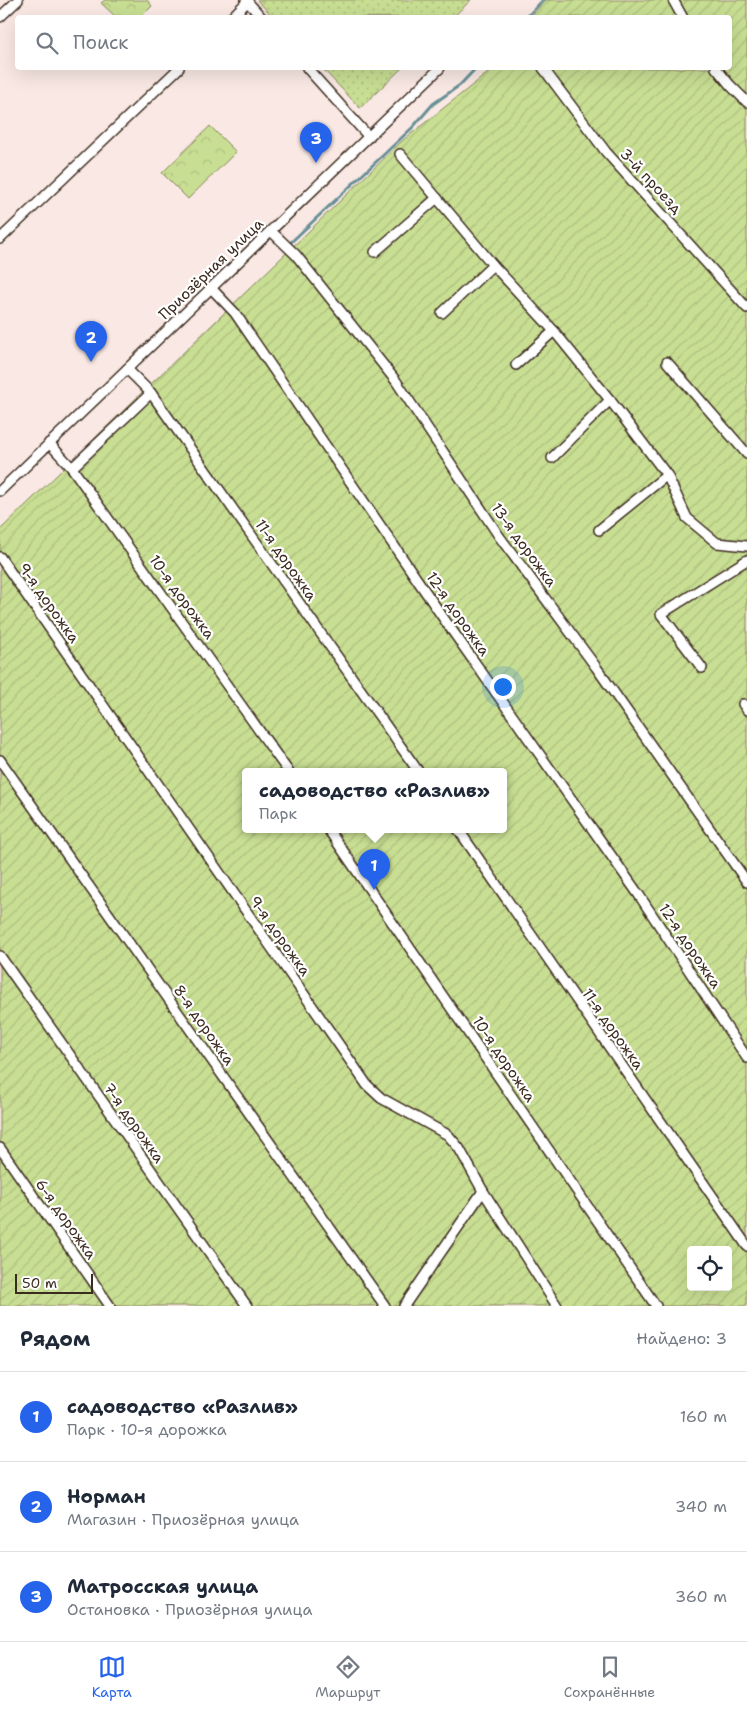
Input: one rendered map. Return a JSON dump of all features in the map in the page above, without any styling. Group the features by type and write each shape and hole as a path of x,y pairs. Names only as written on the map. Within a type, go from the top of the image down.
{"street":[{"path":"0,17 18,0"},
{"path":"673,0 681,15"},
{"path":"234,15 247,1 259,15"},
{"path":"0,239 177,70"},
{"path":"309,70 369,137"},
{"name":"Приозёрная улица","path":"0,491 438,70"},
{"name":"3-й проезд","path":"544,70 606,152 747,308"},
{"path":"718,70 730,86 747,102"},
{"path":"400,154 493,265 554,331 610,400 667,475 687,518 717,543 747,546"},
{"path":"375,252 437,198"},
{"name":"13-я дорожка","path":"271,231 292,252 396,381 499,536 596,667 747,882"},
{"path":"442,313 493,265"},
{"name":"12-я дорожка","path":"211,288 235,312 444,619 639,895 747,1058"},
{"path":"516,365 554,331"},
{"path":"667,362 747,454"},
{"name":"11-я дорожка","path":"127,368 151,392 416,768"},
{"path":"72,468 151,392"},
{"path":"552,458 610,400"},
{"name":"10-я дорожка","path":"49,444 72,468 286,768"},
{"path":"599,530 667,475"},
{"name":"9-я дорожка","path":"0,557 367,1086 380,1098 448,1135 459,1148 483,1191 557,1306"},
{"path":"702,668 661,614 747,560"},
{"name":"8-я дорожка","path":"0,760 385,1306"},
{"name":"10-я дорожка","path":"331,833 656,1306"},
{"name":"11-я дорожка","path":"461,833 747,1246"},
{"name":"7-я дорожка","path":"0,956 247,1306"},
{"name":"6-я дорожка","path":"0,1148 110,1306"},
{"path":"404,1306 483,1191"}],"green space":[{"path":"105,0 147,0 152,6 143,15 114,15 101,3"},
{"path":"257,0 471,0 455,15 271,15"},
{"path":"546,0 747,0 747,1306 0,1306 0,530 402,141 491,70 732,70 732,15 532,15"},
{"path":"324,70 400,70 360,108"},
{"path":"210,126 236,152 188,199 162,173"}],"waterway":[{"path":"529,15 543,0"},
{"path":"289,244 413,127 433,104 460,85 474,70"}],"place":[{"name":"Матросская улица","path":"316,163"},
{"name":"Норман","path":"91,362"},
{"name":"садоводство «Разлив»","path":"374,890"}]}
